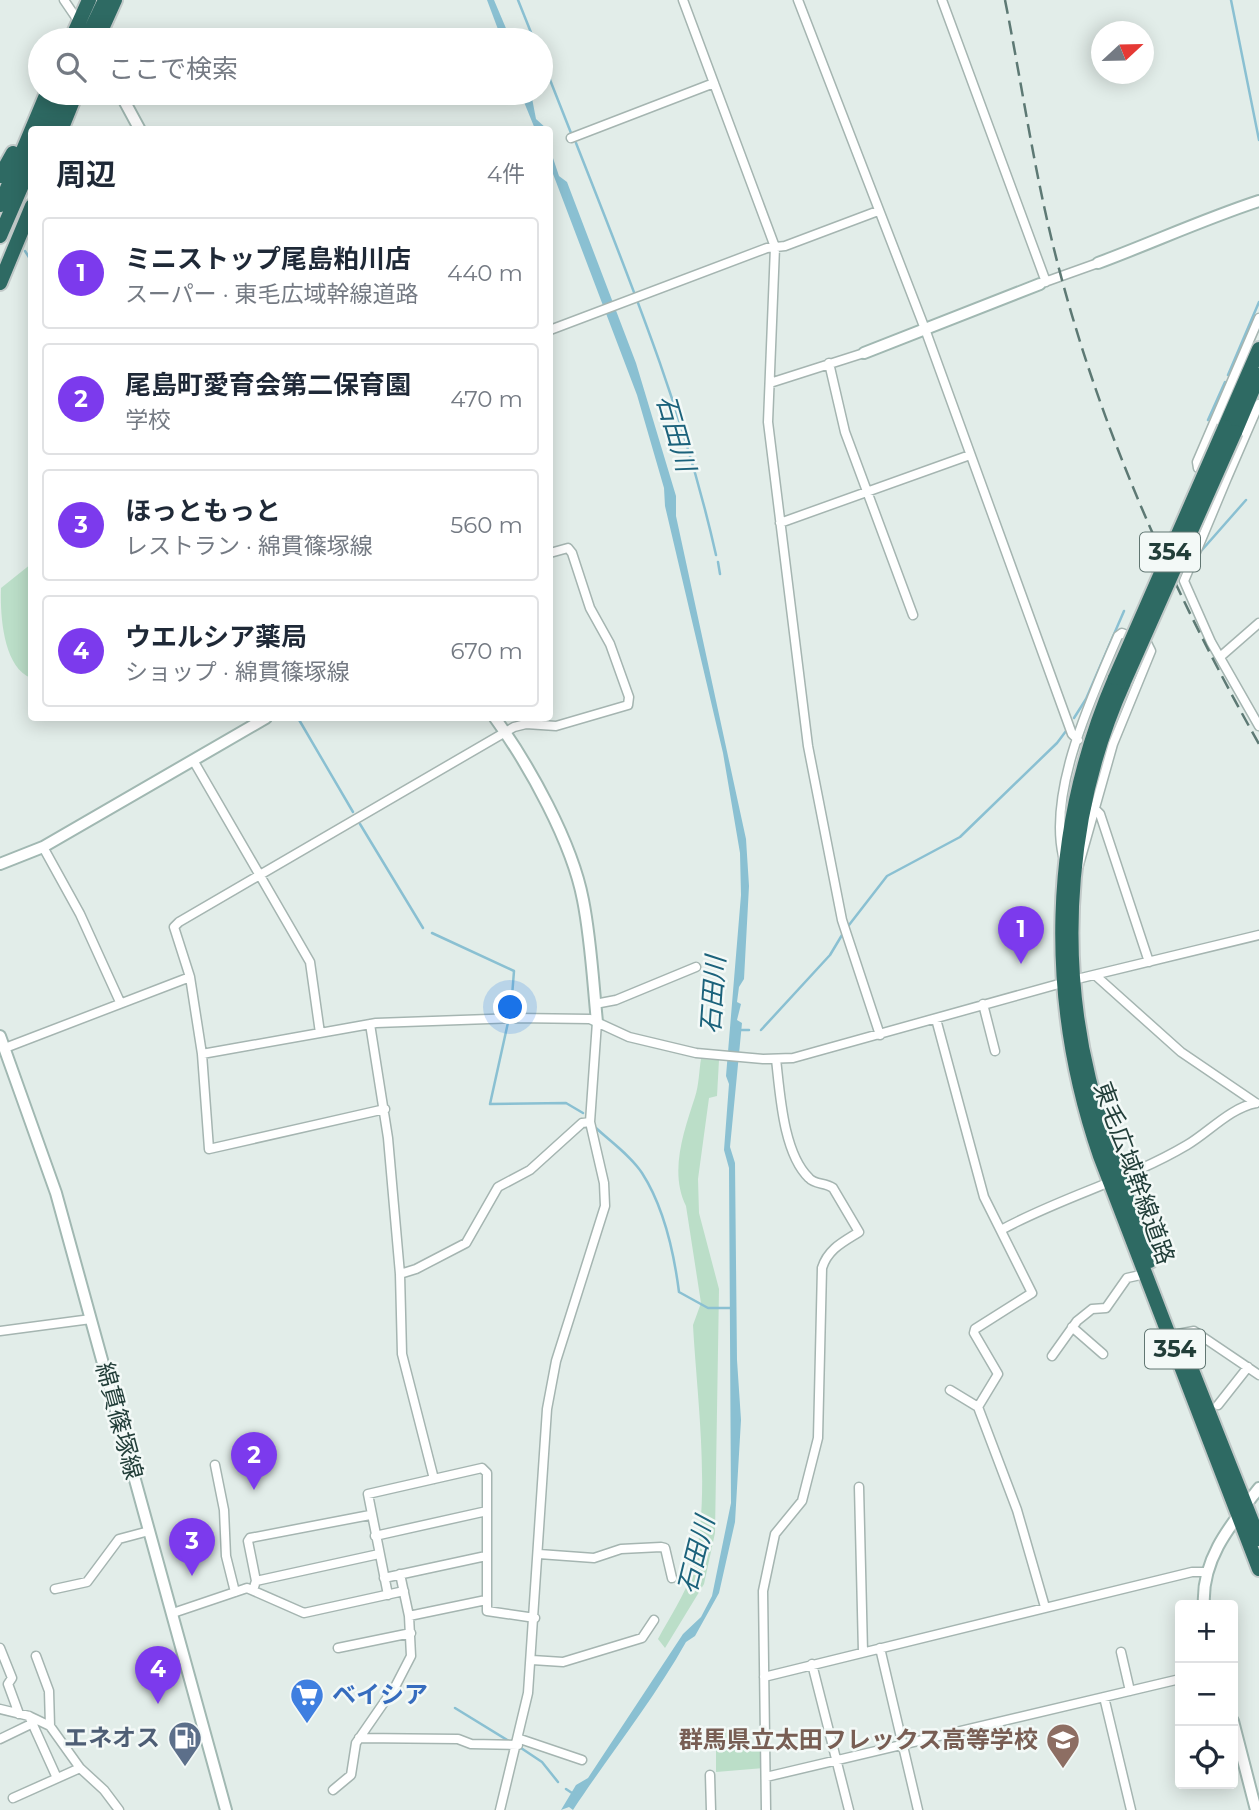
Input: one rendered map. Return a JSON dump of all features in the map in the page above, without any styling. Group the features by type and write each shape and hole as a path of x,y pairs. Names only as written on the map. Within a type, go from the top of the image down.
{"highway":[{"path":"76,28 89,0"},
{"path":"94,28 105,0"},
{"path":"97,28 115,0"},
{"path":"33,126 41,105"},
{"path":"48,126 57,105"},
{"path":"63,126 71,105"},
{"path":"0,176 21,135 40,108"},
{"path":"0,205 28,137"},
{"path":"0,236 28,171"},
{"path":"0,283 28,216"},
{"name":"東毛広域幹線道路","path":"1259,349 1230,429 1088,751 1070,870 1067,982 1075,1074 1114,1179 1259,1539"},
{"name":"東毛広域幹線道路","path":"1230,429 1259,376"},
{"name":"東毛広域幹線道路","path":"1114,1179 1128,1229 1259,1569"}],"street":[{"path":"64,0 83,28"},
{"path":"683,0 775,247 768,422 808,746 829,867 842,920 880,1035"},
{"path":"798,0 925,329 1072,734 1078,740"},
{"path":"942,0 1043,283"},
{"path":"572,138 714,83"},
{"path":"126,105 138,126"},
{"path":"770,383 864,353 1172,236 1188,226 1259,201"},
{"path":"553,329 623,301 878,211"},
{"path":"1228,476 1217,479 1198,468 1197,462 1259,318"},
{"path":"829,363 845,432 913,615"},
{"path":"1259,404 1184,581 1220,657 1259,726"},
{"path":"780,523 970,455"},
{"path":"385,1109 209,1149 202,1054 190,977 175,925 505,732 526,724 562,725 630,702 610,644 590,608 572,553 568,548 553,552"},
{"path":"1220,657 1259,623"},
{"path":"1122,634 1147,643 1151,651 1113,744 1096,810 1083,859 1070,870 1059,823 1078,740 1118,636 1122,634"},
{"path":"0,864 43,847 261,721"},
{"path":"497,721 543,798 578,882 586,919 597,1022 590,1122 604,1182 605,1206 550,1391 545,1419 532,1660 519,1742 500,1810"},
{"path":"193,760 310,962 320,1032"},
{"path":"1096,810 1100,814 1149,961"},
{"path":"43,847 80,914 120,1002"},
{"path":"202,1054 370,1024 509,1018 597,1022 629,1037 696,1053 776,1059 880,1035 983,1004 1259,935"},
{"path":"595,1004 617,1000 696,967"},
{"path":"1000,1230 1040,1209 1187,1145 1257,1104 1181,1052 1095,975"},
{"path":"5,1048 190,977"},
{"path":"983,1004 995,1051"},
{"path":"936,1018 973,1145 976,1172 984,1197 1032,1293 975,1329 974,1333 998,1374 978,1406"},
{"path":"370,1024 385,1109 400,1274 405,1376 434,1479"},
{"name":"綿貫篠塚線","path":"0,1036 44,1156 226,1810"},
{"path":"766,1810 763,1591 775,1534 802,1501 818,1438 821,1268 834,1248 859,1232 833,1188 814,1182 804,1172 783,1121 776,1059"},
{"path":"400,1274 416,1269 466,1243 498,1187 523,1175 582,1123 590,1122"},
{"path":"1052,1356 1072,1326 1090,1310 1106,1308 1127,1278 1146,1274"},
{"path":"0,1331 91,1319"},
{"path":"1072,1326 1102,1354"},
{"path":"1178,1334 1190,1329 1259,1375"},
{"path":"1218,1405 1248,1367"},
{"path":"950,1390 978,1406 1017,1510 1045,1607"},
{"path":"215,1465 224,1510 226,1556 235,1592"},
{"path":"388,1595 370,1515 367,1496 369,1493 485,1469 486,1600 490,1613 535,1618"},
{"path":"859,1487 863,1651"},
{"path":"1204,1600 1205,1572 1217,1548 1259,1488"},
{"path":"375,1536 486,1511"},
{"path":"254,1586 248,1541 250,1538 370,1515"},
{"path":"55,1589 87,1582 118,1539 149,1531"},
{"path":"539,1554 594,1558 621,1549 661,1547 665,1548 672,1578"},
{"path":"173,1613 254,1586 379,1554"},
{"path":"384,1578 486,1556"},
{"path":"764,1677 1045,1607 1192,1572 1205,1572"},
{"path":"333,1790 354,1770 359,1738 396,1685 411,1656 409,1616 400,1574"},
{"path":"254,1586 304,1613 404,1591"},
{"path":"409,1616 486,1600"},
{"path":"532,1660 563,1662 642,1638 654,1620"},
{"path":"338,1648 411,1633"},
{"path":"0,1648 12,1678 8,1684 19,1714"},
{"path":"880,1648 918,1810"},
{"path":"1121,1652 1130,1691"},
{"path":"36,1656 49,1691 50,1726 80,1768 104,1790 120,1810"},
{"path":"812,1664 849,1810"},
{"path":"766,1777 1175,1680"},
{"path":"1104,1698 1131,1810"},
{"path":"0,1709 50,1726"},
{"path":"0,1739 30,1720"},
{"path":"30,1720 57,1778"},
{"path":"1234,1726 1256,1810"},
{"path":"359,1738 458,1739 471,1744 519,1742 582,1760"},
{"path":"13,1798 80,1768"},
{"path":"1247,1773 1250,1782 1259,1792"},
{"path":"710,1775 711,1810"}],"green space":[{"path":"28,566 28,676 14,663 5,639 1,588"},
{"path":"701,1059 719,1060 717,1096 709,1098 698,1179 699,1213 719,1289 715,1533 704,1584 665,1648 658,1639 689,1581 698,1544 701,1514 702,1450 693,1325 701,1303 678,1166 697,1088"},
{"path":"738,1726 737,1747 763,1747 764,1768 716,1772 716,1732"}],"water":[{"path":"487,0 494,0 506,28 498,28"},
{"path":"525,105 533,105 536,119 544,126 534,126"},
{"path":"553,158 559,176 567,182 636,363 676,496 676,516 746,839 749,886 744,979 739,987 737,1002 741,1004 737,1020 742,1023 730,1147 735,1163 737,1360 741,1420 735,1522 719,1593 695,1636 686,1642 659,1686 573,1810 569,1807 561,1810 576,1785 588,1778 683,1634 701,1617 712,1596 731,1503 729,1168 724,1150 729,1084 726,1076 741,895 740,853 723,753 665,506 664,488 637,395 553,174"}],"waterway":[{"path":"518,0 529,28"},
{"path":"1231,0 1259,140"},
{"path":"553,87 571,133"},
{"name":"石田川","path":"576,143 672,397 716,555"},
{"path":"25,251 28,256"},
{"path":"1228,375 1259,302"},
{"path":"1208,420 1225,382"},
{"path":"1202,550 1246,500"},
{"path":"718,562 720,574"},
{"path":"1074,718 1086,699 1124,611"},
{"path":"300,721 353,812"},
{"path":"849,925 887,876 960,837 1057,743 1066,731"},
{"path":"360,824 423,928"},
{"path":"432,933 514,971 511,1009 490,1104 566,1103 583,1113"},
{"path":"761,1030 830,955 842,935"},
{"name":"石田川","path":"738,1030 749,1030"},
{"path":"596,1128 632,1161 650,1186 667,1231 679,1292 708,1308 730,1308"},
{"path":"455,1708 512,1743"},
{"path":"518,1746 542,1762 558,1782"},
{"path":"566,1789 575,1795"}],"railway":[{"path":"1005,0 1048,224 1086,360 1109,426 1163,556 1193,620 1259,744"}],"place":[{"name":"ミニストップ尾島粕川店","path":"1021,964"},
{"name":"尾島町愛育会第二保育園","path":"254,1490"},
{"name":"ほっともっと","path":"192,1576"},
{"name":"ウエルシア薬局","path":"158,1704"},
{"name":"ベイシア","path":"307,1725"},
{"name":"エネオス","path":"185,1768"},
{"name":"群馬県立太田フレックス高等学校","path":"1063,1770"}]}
